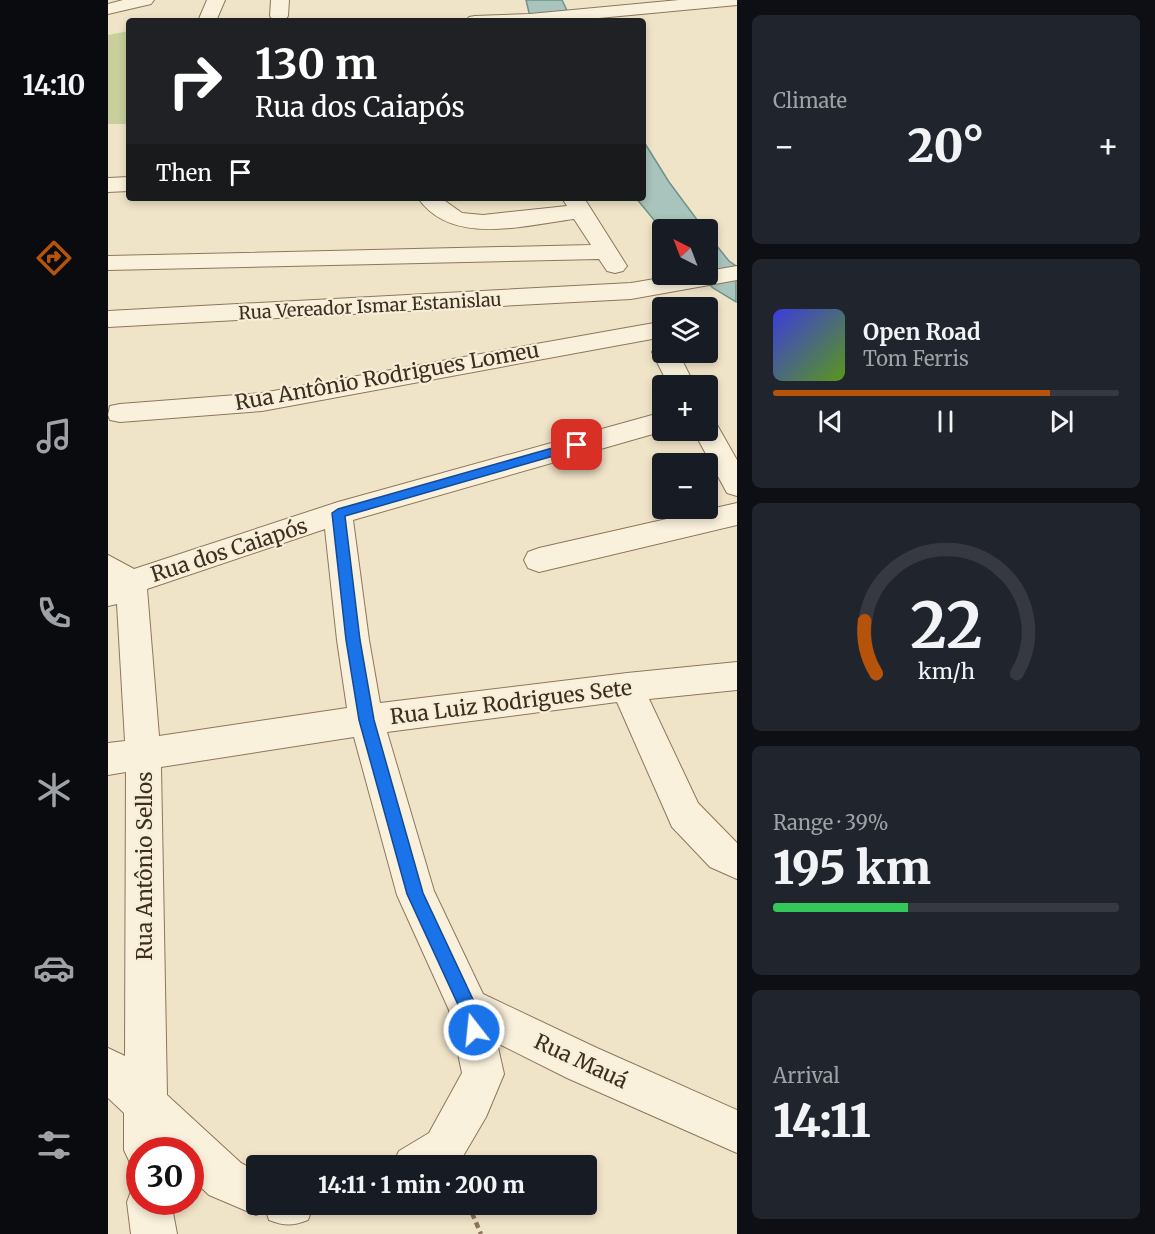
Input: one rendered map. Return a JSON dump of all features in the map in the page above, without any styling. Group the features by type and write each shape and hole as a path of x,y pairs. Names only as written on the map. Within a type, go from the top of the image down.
{"street":[{"path":"108,9 145,0"},
{"path":"208,18 216,0"},
{"path":"473,0 476,18"},
{"path":"544,18 729,6"},
{"path":"108,185 126,184"},
{"path":"432,201 452,217 466,221 487,221 577,205 652,328"},
{"path":"108,263 607,252"},
{"name":"Rua Vereador Ismar Estanislau","path":"108,319 631,291 736,273"},
{"name":"Rua Antônio Rodrigues Lomeu","path":"120,413 262,402 595,340 652,343"},
{"name":"Rua dos Caiapós","path":"113,585 338,513 652,425"},
{"path":"712,441 736,486"},
{"path":"338,513 353,640 366,720 416,894 469,1008 483,1074 471,1102 444,1148 432,1155"},
{"path":"539,560 736,514"},
{"name":"Rua Antônio Sellos","path":"113,585 143,755 146,1137"},
{"name":"Rua Luiz Rodrigues Sete","path":"108,759 366,720 627,687 736,676"},
{"path":"627,687 685,816 723,855 736,861"},
{"name":"Rua Mauá","path":"469,1008 582,1064 736,1132"},
{"path":"108,1069 225,1179 246,1188"},
{"path":"151,1215 154,1234"}],"path":[{"path":"473,1215 481,1234"}],"green space":[{"path":"126,32 126,124 108,124 108,35"}],"water":[{"path":"526,0 562,0 571,18 530,18"},
{"path":"646,145 669,182 697,219 653,219 638,201 646,201"},
{"path":"718,247 736,266 736,302 710,285 718,285"}],"route":[{"path":"474,1030 469,1008 416,894 366,720 353,640 338,513 577,445"}]}
